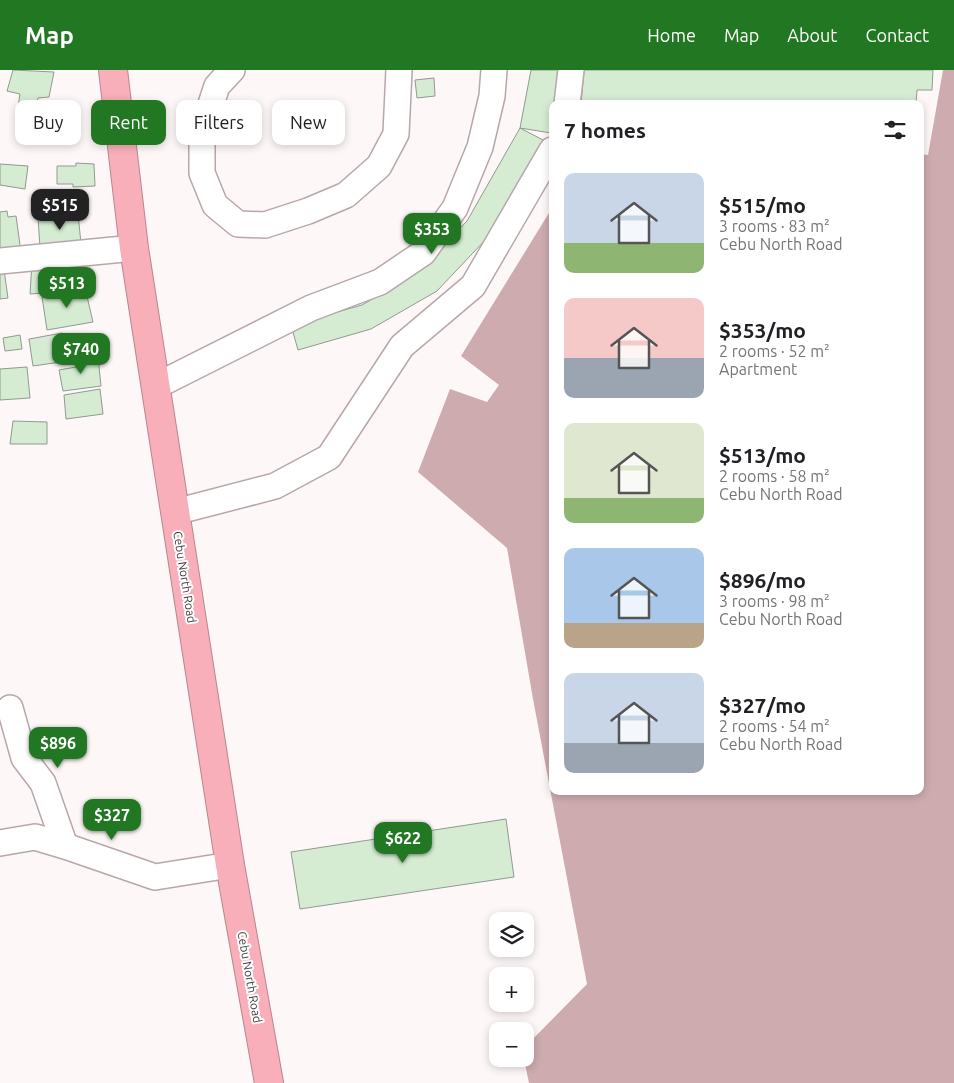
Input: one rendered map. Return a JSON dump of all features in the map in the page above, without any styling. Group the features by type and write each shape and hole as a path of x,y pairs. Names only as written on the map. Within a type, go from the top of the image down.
{"highway":[{"name":"Cebu North Road","path":"113,70 134,248 230,865 269,1083"}],"street":[{"path":"232,70 217,86 202,131 202,173 216,205 238,224 265,225 308,211 346,195 379,166 396,134 399,70"},
{"path":"156,386 311,308 380,282 423,252 455,208 480,147 492,96 494,70"},
{"path":"567,100 571,70"},
{"path":"175,512 275,486 329,457 402,346 473,286 549,155"},
{"path":"0,261 134,248"},
{"path":"10,708 24,758 43,783 65,846"},
{"path":"0,843 36,837 155,877 230,865"}],"shaded area":[{"path":"943,70 954,70 954,1083 529,1083 526,1067 534,1067 534,1038 587,984 551,795 924,795 924,154 928,155"},
{"path":"549,213 549,783 507,548 418,472 450,389 487,402 499,385 461,356"}],"building":[{"path":"13,70 54,72 49,97 38,98 37,100 19,100 20,94 7,91"},
{"path":"531,70 564,70 558,100 549,100 549,133 520,128"},
{"path":"584,70 933,70 932,90 917,90 916,100 581,100"},
{"path":"434,78 435,96 417,98 415,80"},
{"path":"520,128 545,141 489,236 437,291 371,329 298,350 291,325 362,305 417,273 467,221"},
{"path":"76,163 94,164 95,186 73,187 73,184 57,184 57,166 76,166"},
{"path":"0,164 28,166 25,189 0,185"},
{"path":"7,211 8,217 16,216 21,252 0,254 0,212"},
{"path":"78,213 81,244 40,247 38,218 55,219 57,215"},
{"path":"59,262 56,292 30,294 32,263"},
{"path":"3,263 8,298 0,299 0,264"},
{"path":"85,288 93,322 47,330 42,297"},
{"path":"62,333 68,361 33,366 29,339"},
{"path":"20,335 22,349 5,351 3,338"},
{"path":"98,357 101,386 63,391 59,370 76,367 75,362"},
{"path":"27,367 30,398 0,400 0,369"},
{"path":"100,389 103,414 66,419 64,395"},
{"path":"13,421 47,422 47,444 10,444"},
{"path":"506,819 514,877 300,909 291,852"}]}
